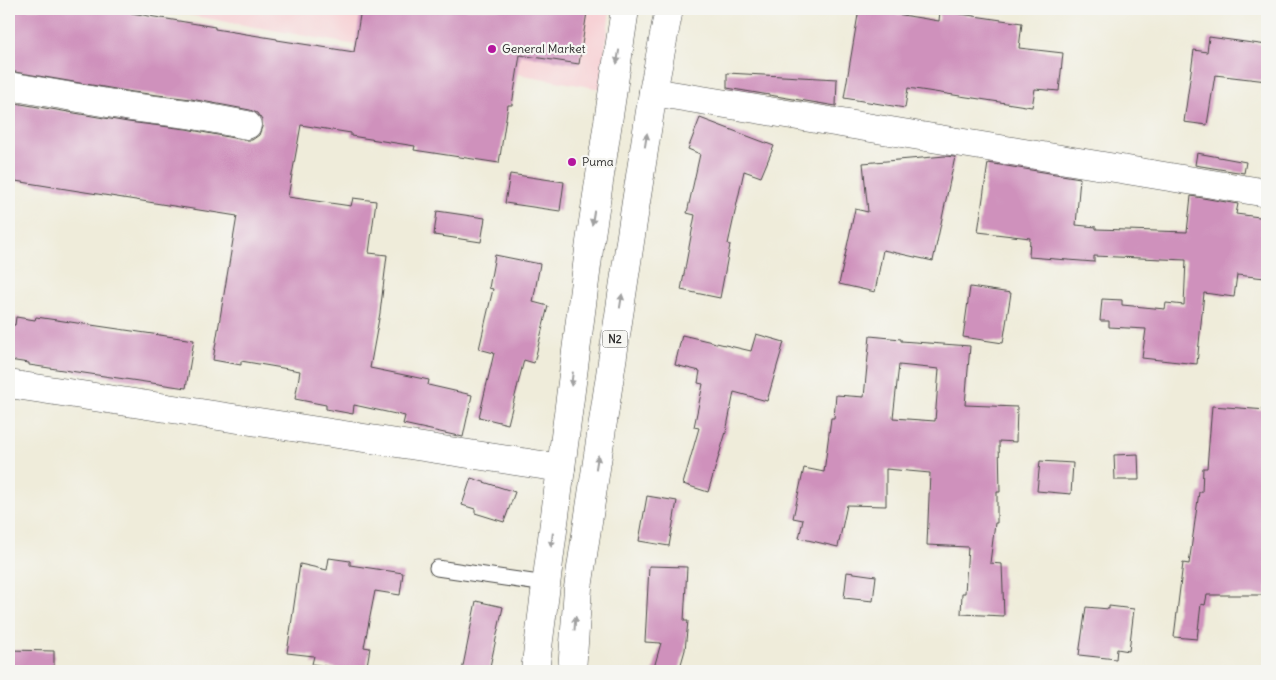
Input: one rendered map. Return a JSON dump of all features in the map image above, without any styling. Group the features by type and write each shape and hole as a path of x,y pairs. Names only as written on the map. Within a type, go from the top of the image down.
{"main road":[{"path":"535,671 590,242 626,9"},
{"name":"N2","path":"572,671 578,588 653,92 669,9"},
{"path":"9,86 247,125"},
{"path":"653,92 1267,193"},
{"path":"9,384 561,468"}],"lane":[{"path":"437,568 546,584"}],"shaded area":[{"name":"General Market","path":"155,9 610,9 601,89"}],"building":[{"path":"9,9 113,9 215,27 215,29 354,52 361,9 569,9 587,12 579,64 520,55 512,105 508,105 499,163 414,150 415,146 351,136 351,133 301,125 288,197 351,206 353,198 376,201 369,253 387,255 380,313 370,368 429,380 428,385 472,395 463,437 403,424 405,416 354,405 353,414 326,409 326,405 295,399 300,371 241,361 241,365 213,360 237,216 9,180 9,102 128,122 186,129 244,140 252,140 259,135 262,120 257,113 250,110 9,71"},
{"path":"859,9 885,9 884,12 939,21 940,11 1022,23 1019,48 1063,53 1059,91 1035,89 1032,107 908,88 905,108 844,98"},
{"path":"1209,37 1267,45 1267,81 1215,75 1207,125 1184,122 1194,50 1207,52"},
{"path":"727,73 837,79 836,106 727,88"},
{"path":"700,118 774,146 761,177 744,171 728,244 730,245 720,298 681,290 695,215 687,213 700,154 688,149"},
{"path":"1197,153 1246,162 1244,173 1195,165"},
{"path":"945,156 955,157 933,261 883,250 875,292 839,284 855,209 868,212 863,163"},
{"path":"988,163 1080,178 1076,225 1096,227 1096,229 1187,232 1191,196 1238,204 1236,214 1267,218 1265,278 1237,275 1234,297 1204,293 1197,364 1142,358 1146,329 1109,327 1109,321 1100,321 1102,299 1122,300 1122,305 1165,309 1166,303 1184,305 1186,260 1094,256 1094,262 1029,257 1030,238 978,232"},
{"path":"510,174 564,182 560,211 505,203"},
{"path":"437,211 485,218 481,242 434,235"},
{"path":"495,255 540,264 533,302 548,306 534,363 524,360 508,424 479,417 494,353 479,349 493,289 489,288"},
{"path":"970,287 1011,293 1003,343 963,337"},
{"path":"16,317 35,320 36,317 194,340 186,388 29,365 29,363 9,360 9,325 15,325"},
{"path":"756,334 784,342 767,401 734,392 726,432 708,492 683,484 699,428 694,427 703,384 698,383 700,371 675,365 682,335 751,351"},
{"path":"870,336 901,339 901,341 970,346 965,405 1017,407 1016,442 999,441 1000,492 997,492 997,523 995,523 990,563 1002,564 1004,616 961,614 962,593 965,593 968,547 927,545 930,473 886,469 886,506 847,505 838,547 799,538 803,520 793,518 804,468 824,472 831,418 834,418 836,395 864,397","holes":["899,365 939,369 935,421 893,418"]},
{"path":"1212,406 1267,410 1267,595 1207,595 1205,605 1201,604 1197,639 1174,637 1183,563 1189,564 1199,492 1202,492 1203,468 1207,468"},
{"path":"1138,454 1139,480 1115,480 1114,455"},
{"path":"1040,461 1073,463 1071,494 1037,491"},
{"path":"471,478 515,492 504,522 475,513 475,509 462,505"},
{"path":"647,496 677,501 669,546 639,541"},
{"path":"329,558 350,561 350,565 403,573 400,595 375,591 364,647 370,648 366,671 354,671 312,664 314,656 287,653 300,564 327,570"},
{"path":"649,566 687,567 684,621 688,621 685,650 679,671 653,671 661,643 645,642"},
{"path":"847,572 876,576 873,601 844,598"},
{"path":"476,601 503,607 489,671 462,671"},
{"path":"1109,606 1134,609 1129,651 1117,649 1116,659 1079,655 1086,607 1109,609"},
{"path":"9,650 54,651 54,671 9,671"}],"place":[{"name":"General Market","path":"492,49"},
{"name":"Puma","path":"572,162"}]}
